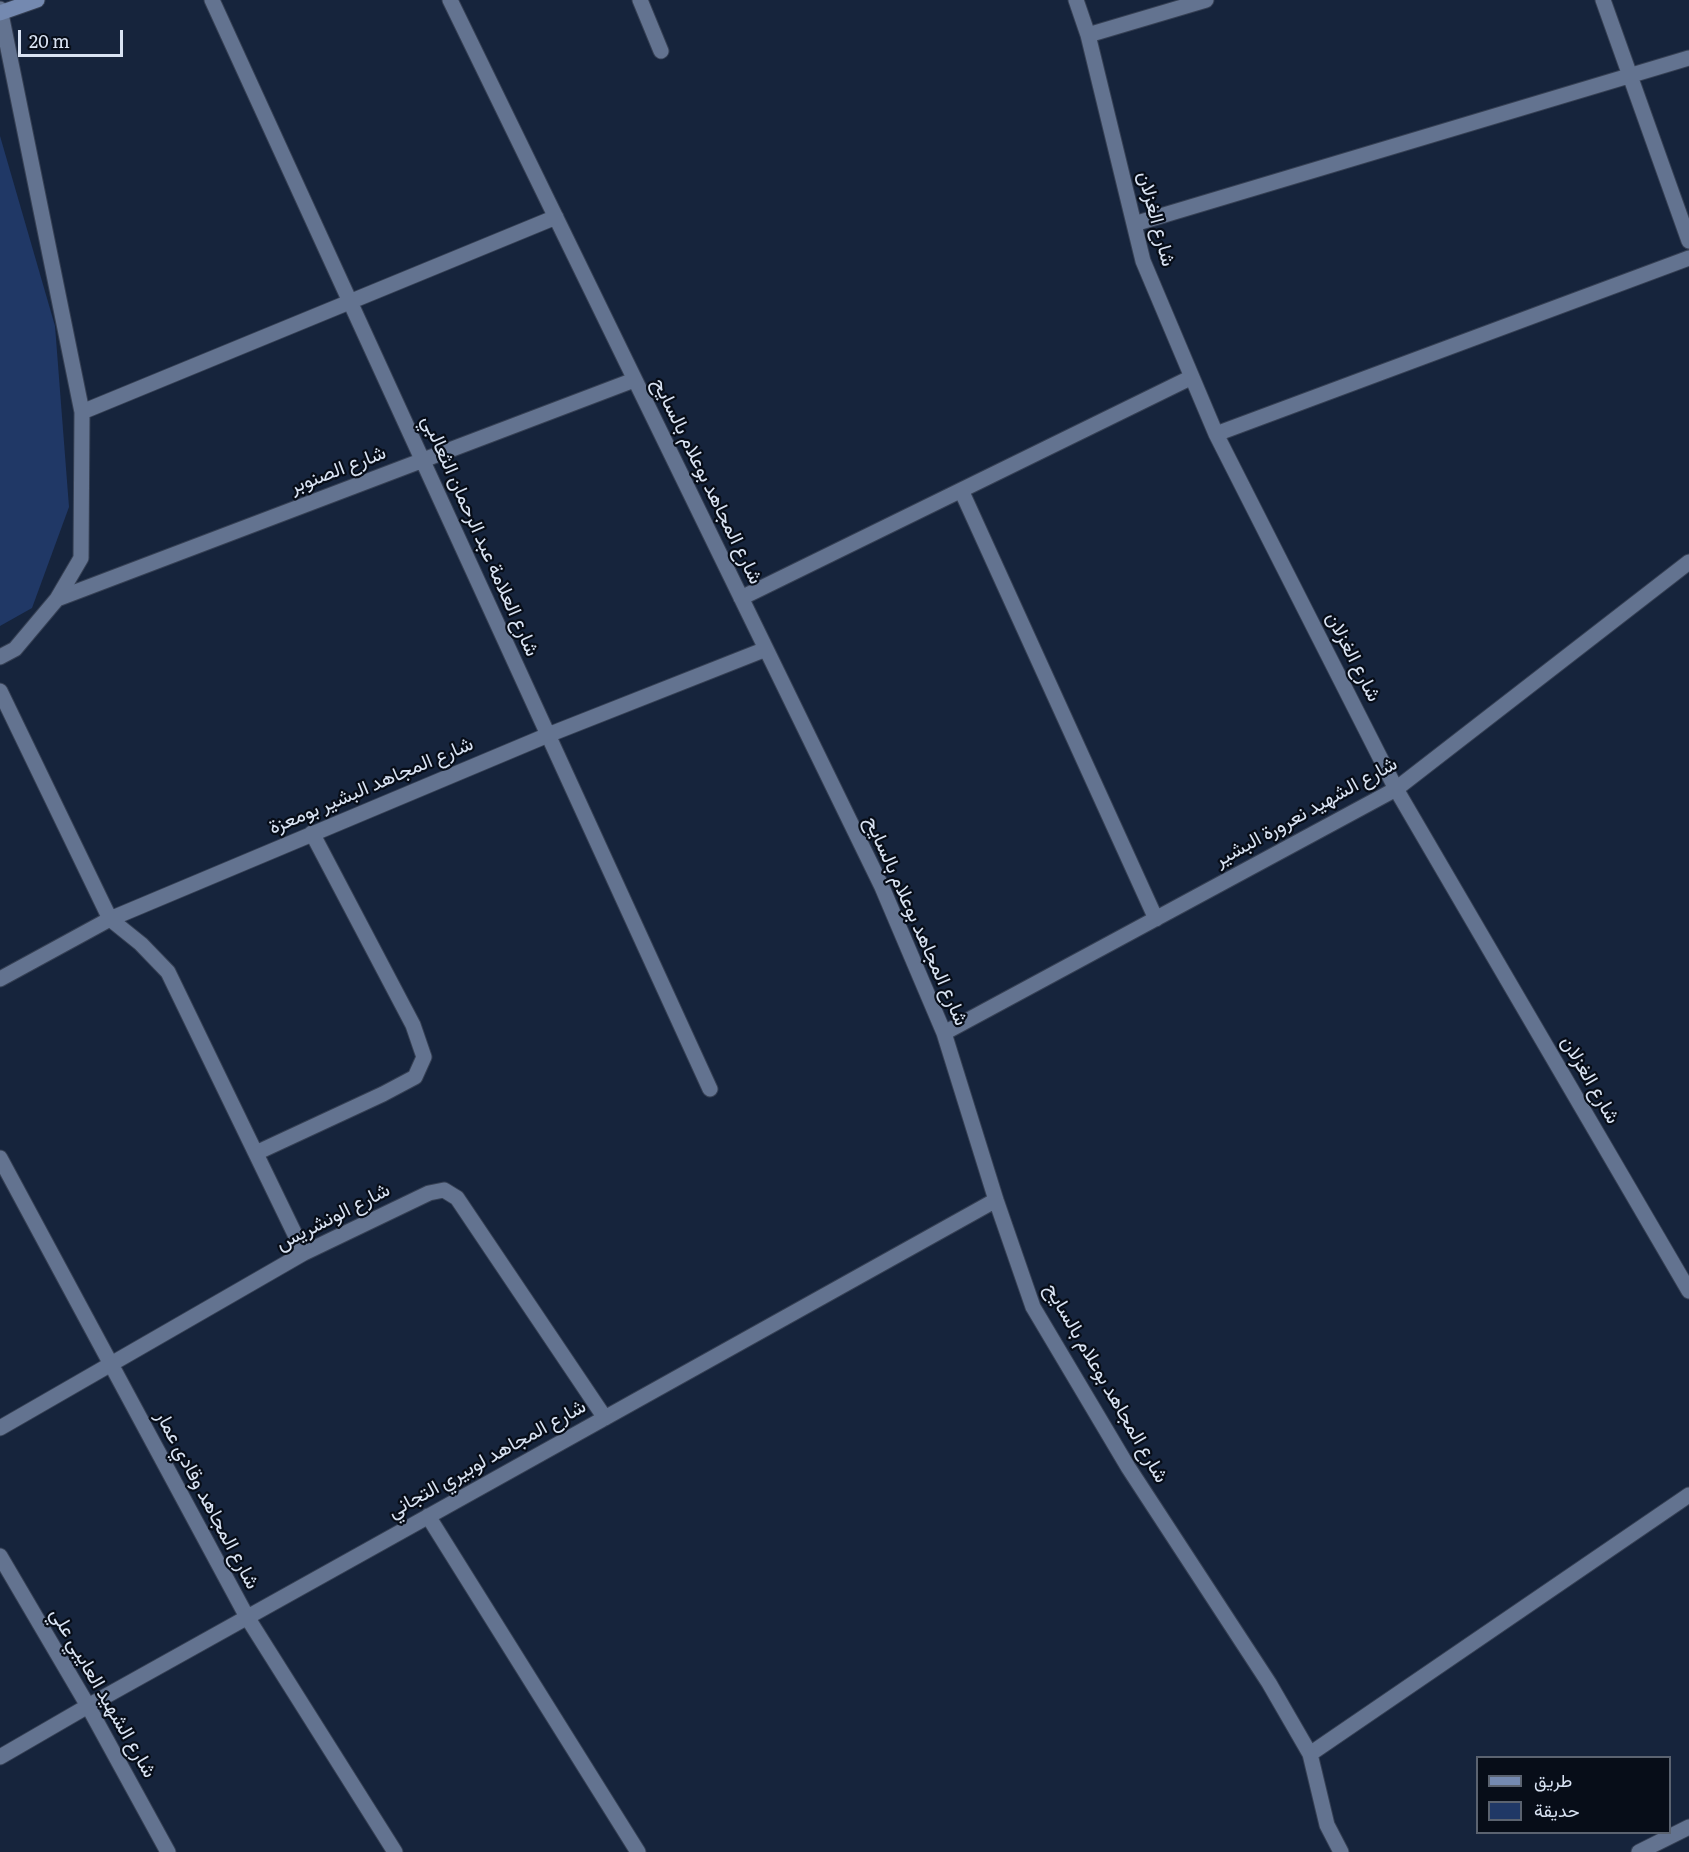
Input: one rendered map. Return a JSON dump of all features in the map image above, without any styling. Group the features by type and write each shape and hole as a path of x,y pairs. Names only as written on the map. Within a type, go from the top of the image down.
{"main road":[{"path":"1,12 37,0"}],"street":[{"name":"شارع العلامة عبد الرحمان الثعالبي","path":"212,0 710,1089"},
{"name":"شارع المجاهد بوعلام بالسايح","path":"450,0 882,887 944,1033 996,1200 1034,1307 1128,1467 1269,1683 1310,1754 1327,1825 1341,1852"},
{"path":"640,0 661,51"},
{"name":"شارع الغزلان","path":"1076,0 1088,35 1143,261 1216,434 1396,789 1689,1291"},
{"path":"1088,35 1206,0"},
{"path":"1604,0 1689,241"},
{"path":"0,657 15,649 57,599 81,558 82,412 1,12"},
{"path":"1134,224 1689,58"},
{"path":"82,412 556,217"},
{"path":"1216,434 1689,258"},
{"path":"741,598 1192,376"},
{"name":"شارع الصنوبر","path":"57,599 634,380"},
{"path":"961,490 1156,919"},
{"name":"شارع الشهيد نعرورة البشير","path":"944,1033 1396,789 1689,562"},
{"name":"شارع المجاهد البشير بومعزة","path":"0,979 110,919 548,735 766,649"},
{"path":"0,691 110,919 141,944 168,972 304,1253"},
{"path":"256,1153 415,1077 424,1057 413,1025 312,833"},
{"name":"شارع المجاهد وقادي عمار","path":"0,1158 247,1617 395,1852"},
{"name":"شارع الونشريس","path":"0,1428 304,1253 429,1193 444,1190 457,1198 605,1418"},
{"name":"شارع المجاهد لوبيري التجاني","path":"0,1756 996,1200"},
{"path":"1310,1754 1689,1495"},
{"path":"428,1516 638,1852"},
{"name":"شارع الشهيد العايبي علي","path":"0,1556 88,1706 168,1852"},
{"path":"1639,1852 1689,1827"}],"green space":[{"path":"0,136 55,326 69,507 32,608 0,626"}]}
